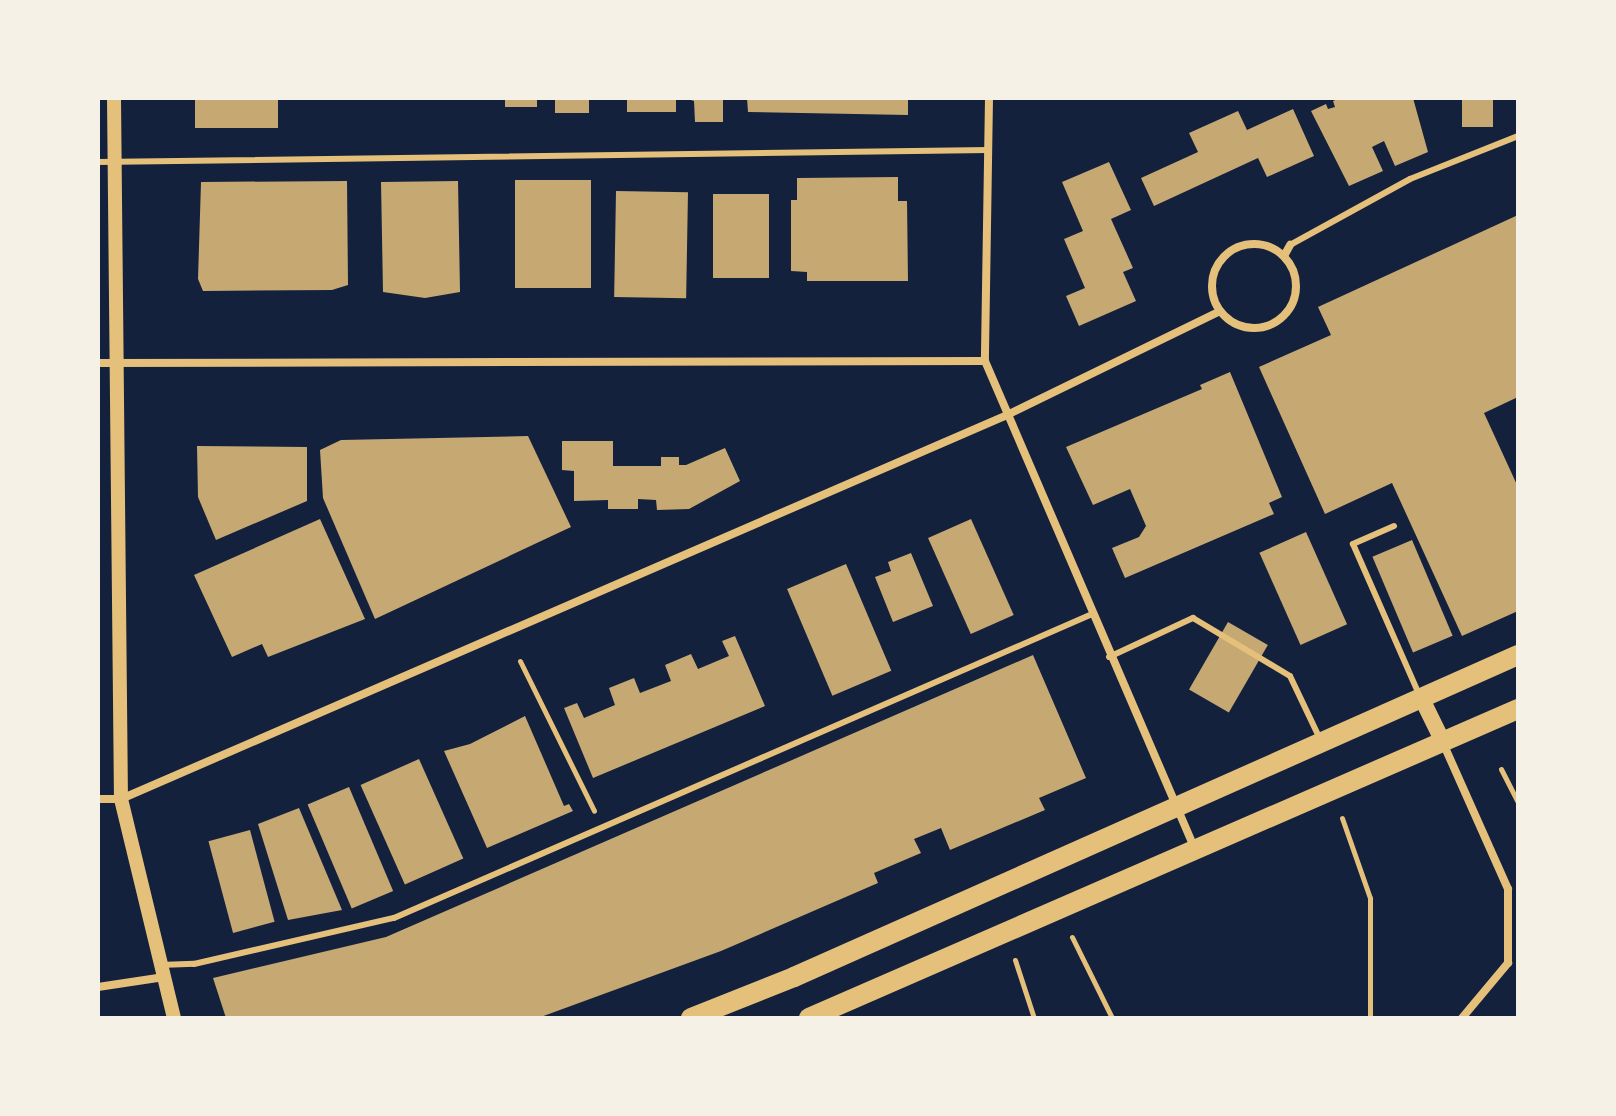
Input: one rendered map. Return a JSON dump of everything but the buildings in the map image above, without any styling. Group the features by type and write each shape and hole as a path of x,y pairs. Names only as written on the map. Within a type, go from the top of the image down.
{"main road":[{"path":"691,1018 794,977 1320,739 1518,655"},
{"path":"1421,697 1443,742"},
{"path":"809,1018 1194,847 1518,709"}],"street":[{"path":"114,98 114,363 121,799 174,1018"},
{"path":"989,98 985,361 1005,416 1090,615 1194,847"},
{"path":"1259,245 1284,256 1296,280 1296,294 1282,318 1257,329 1230,321 1220,311 1212,286 1222,260 1245,246 1259,245"},
{"path":"1284,256 1290,245"},
{"path":"98,799 121,799 1005,416 1220,311"},
{"path":"98,363 985,361"},
{"path":"1443,742 1508,889 1508,963 1462,1018"},
{"path":"1508,963 1518,965"},
{"path":"98,987 162,971"}],"lane":[{"path":"1290,245 1410,179 1518,136"},
{"path":"98,162 989,150"},
{"path":"1394,526 1353,544 1421,697"},
{"path":"162,971 394,918 1090,615"},
{"path":"1109,657 1193,618 1290,676 1320,739"}],"path":[{"path":"520,661 602,828"},
{"path":"1501,769 1518,803"},
{"path":"1342,818 1370,898 1370,1018"},
{"path":"1072,937 1112,1018"},
{"path":"1015,960 1034,1018"}]}
